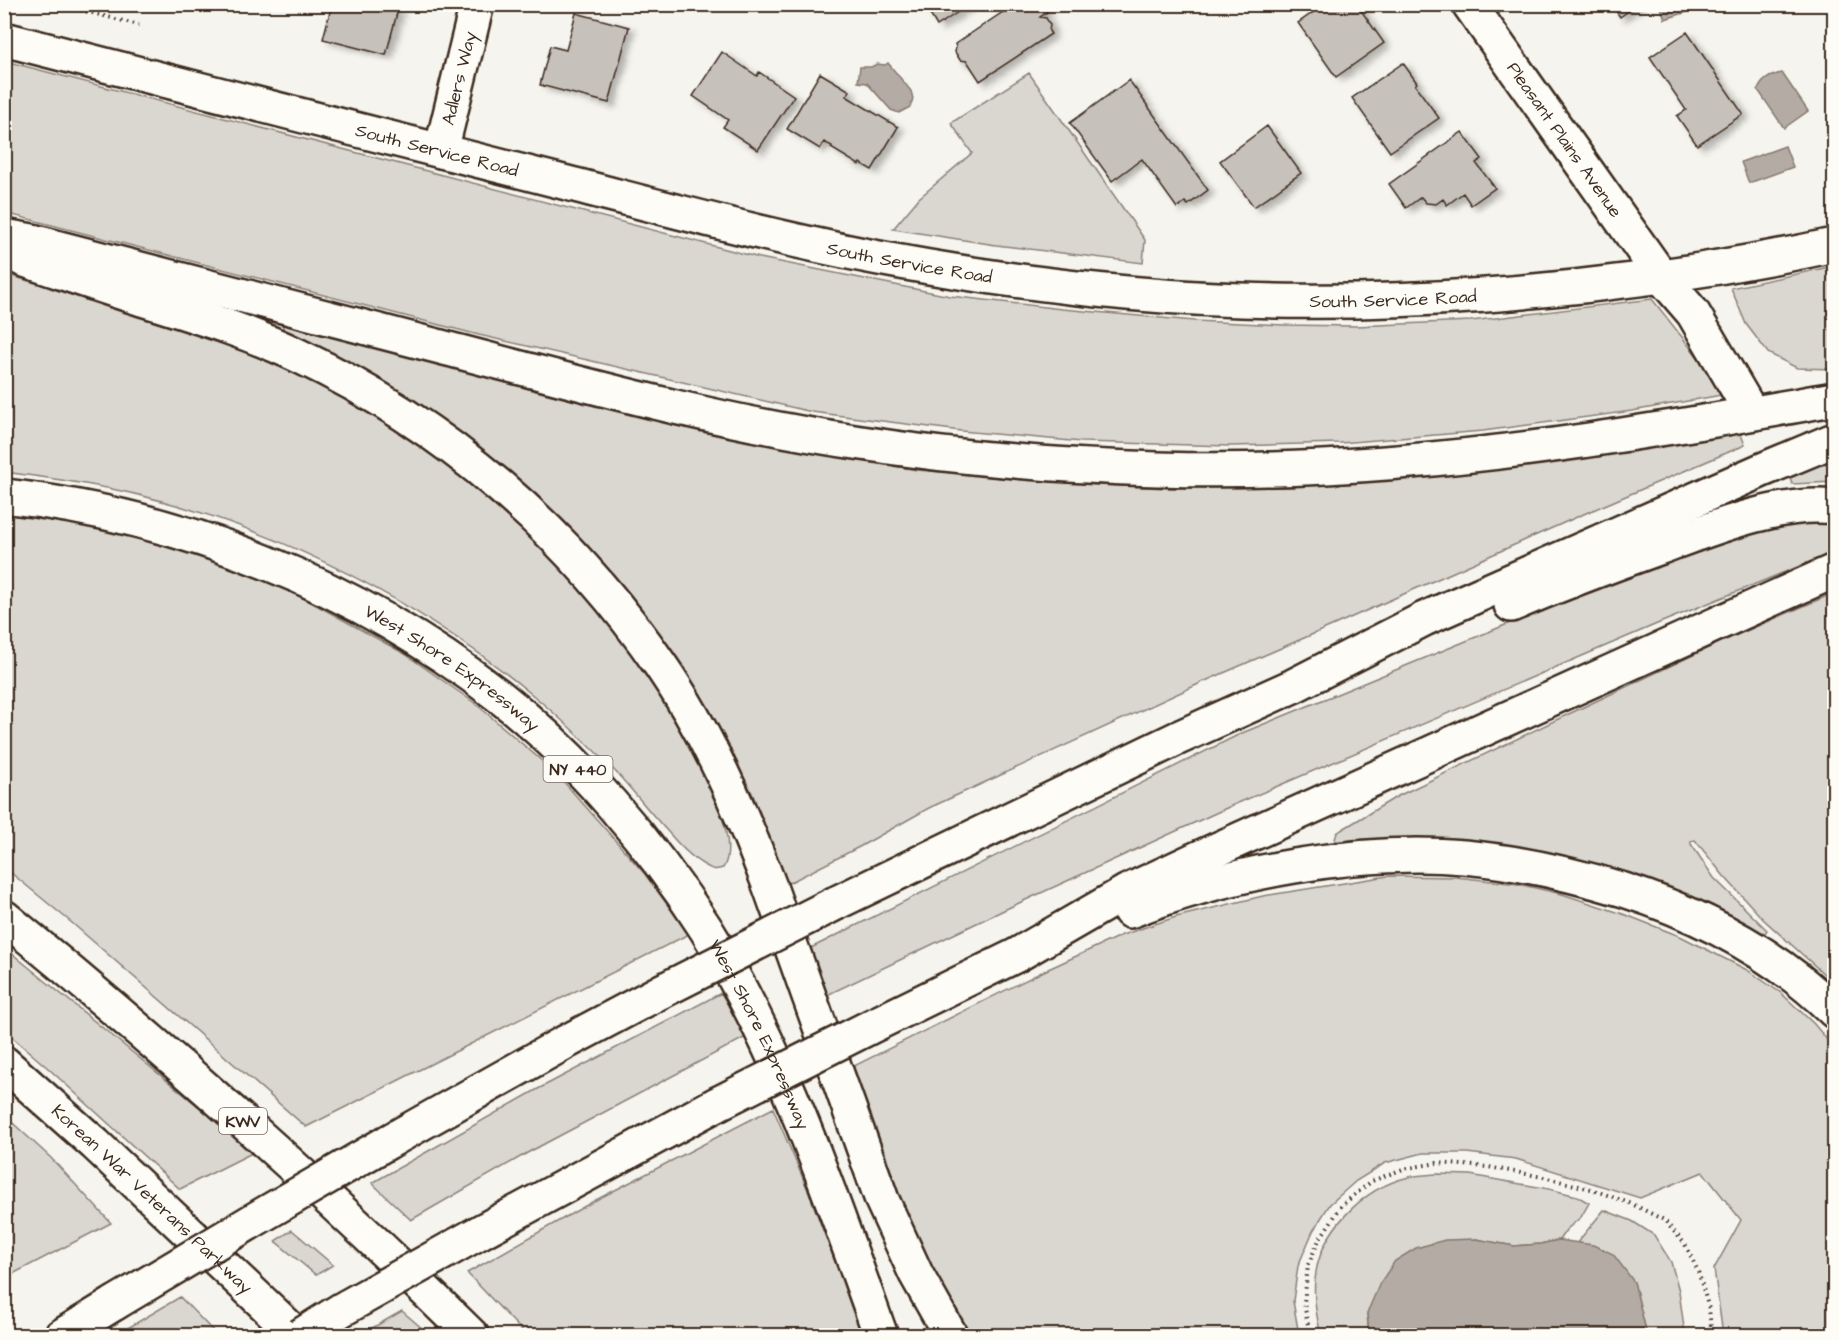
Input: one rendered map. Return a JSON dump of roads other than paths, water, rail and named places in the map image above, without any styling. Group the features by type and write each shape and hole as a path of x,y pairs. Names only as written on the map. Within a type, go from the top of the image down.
{"main road":[{"name":"Adlers Way","path":"441,151 477,4"},
{"name":"Pleasant Plains Avenue","path":"1469,4 1661,276 1693,313 1751,412"},
{"name":"South Service Road","path":"4,39 736,226 892,261 980,275 1127,293 1308,302 1387,300 1535,290 1661,276 1834,245"},
{"path":"4,236 32,241 589,386 696,411 783,430 855,442 999,460 1232,470 1378,464 1584,441 1834,399"},
{"path":"4,253 229,327 298,355 334,373 407,416 478,467 539,521 588,575 662,667 722,773 766,878 882,1200 916,1274 951,1335"},
{"path":"61,1335 388,1142 564,1043 836,903 1105,772 1293,686 1424,619 1834,440"},
{"name":"West Shore Expressway","path":"4,496 105,512 216,544 274,564 370,611 413,637 499,696 538,729 614,806 646,845 706,930 732,975 759,1027 811,1145 881,1335"},
{"path":"1293,686 1434,638 1581,577 1699,534 1773,511 1813,506 1834,507"},
{"path":"299,1335 482,1231 717,1104 1017,955 1126,892 1834,571"},
{"path":"1017,955 1192,889 1262,873 1345,859 1404,856 1462,857 1539,867 1578,876 1650,898 1685,912 1761,952 1791,972 1834,1011"},
{"name":"KWV","path":"4,917 102,998 258,1134 472,1335"},
{"name":"Korean War Veterans Parkway","path":"4,1064 95,1144 299,1335"},
{"path":"95,1144 266,1335"}]}
